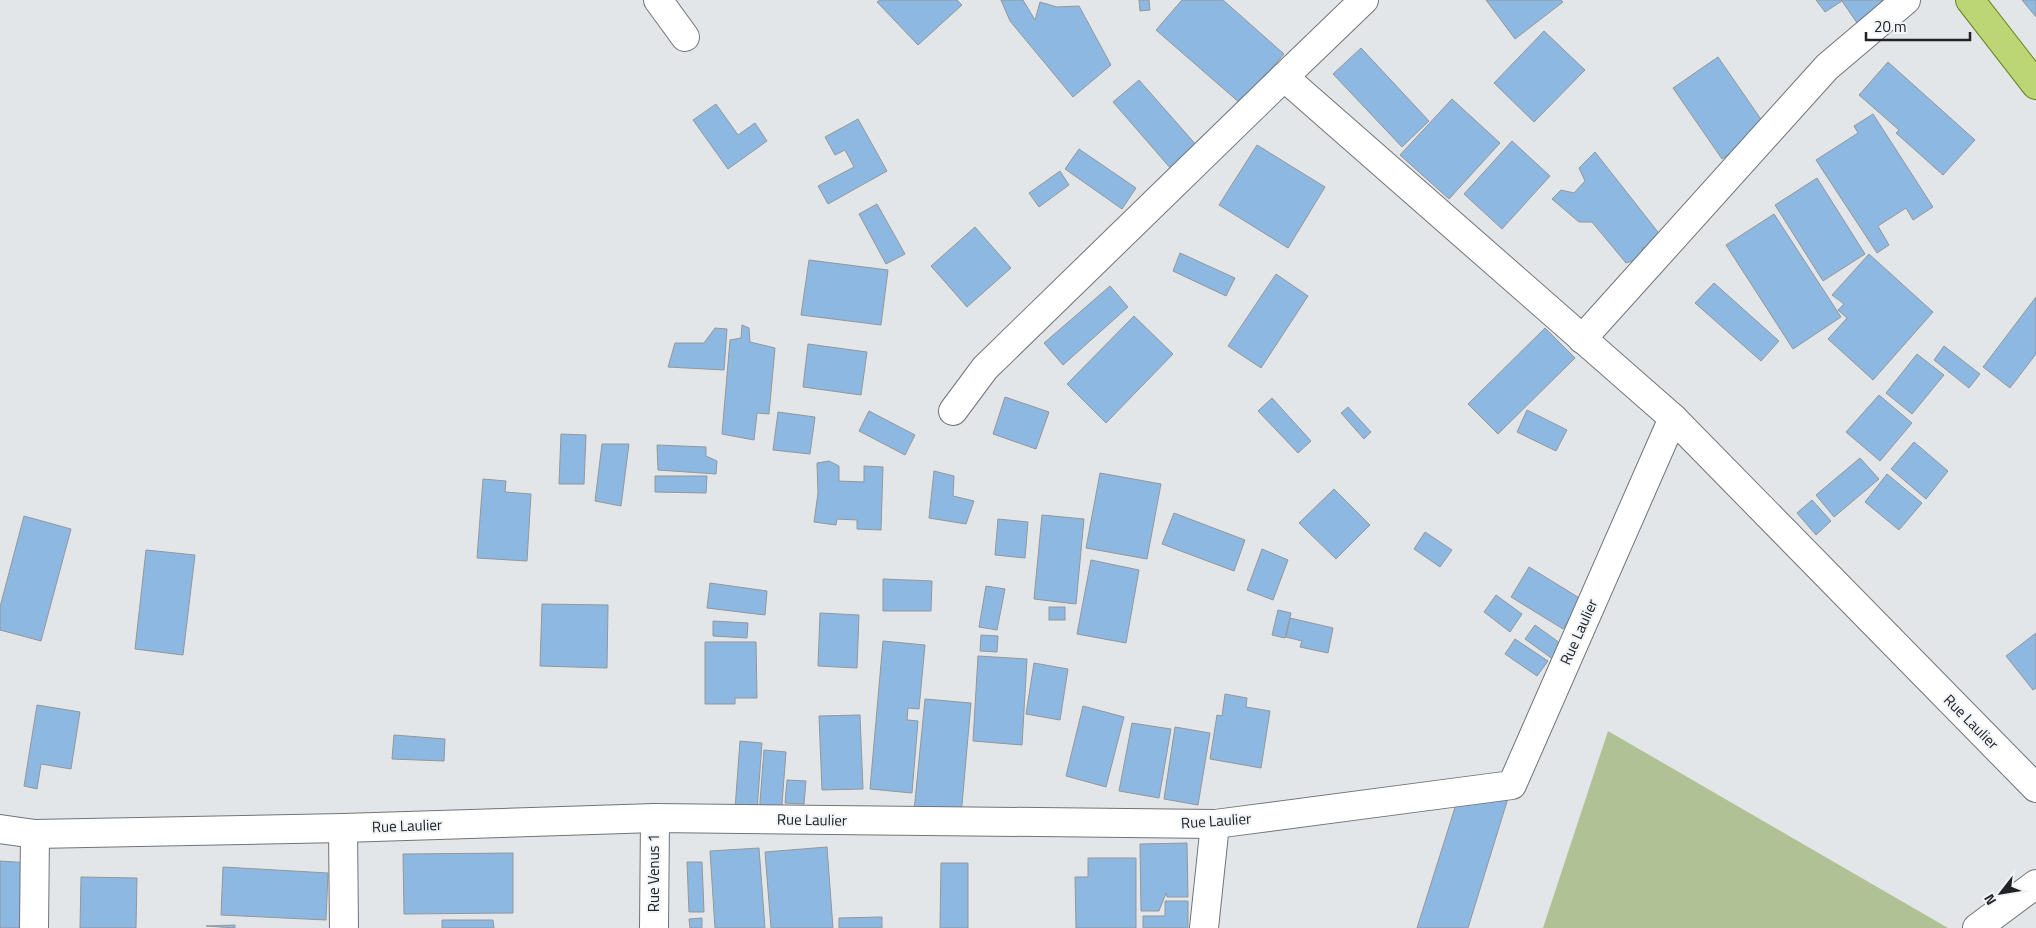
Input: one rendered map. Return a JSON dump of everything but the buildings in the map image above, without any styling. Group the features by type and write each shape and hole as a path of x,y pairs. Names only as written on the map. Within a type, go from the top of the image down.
{"main road":[{"path":"1970,0 2036,85"}],"street":[{"path":"658,0 684,37"},
{"path":"953,411 985,368 1364,0"},
{"path":"1582,339 1827,67 1906,0"},
{"path":"1284,77 1672,418"},
{"name":"Rue Laulier","path":"0,829 35,834 343,828 655,818 1215,824 1512,785 1672,418 2036,788"},
{"name":"Rue Venus 1","path":"654,928 655,818"},
{"path":"1204,928 1215,824"},
{"path":"343,828 344,928"},
{"path":"34,928 35,834"},
{"path":"1977,928 2036,884"}],"green space":[{"path":"1608,731 1948,928 1543,928"}]}
